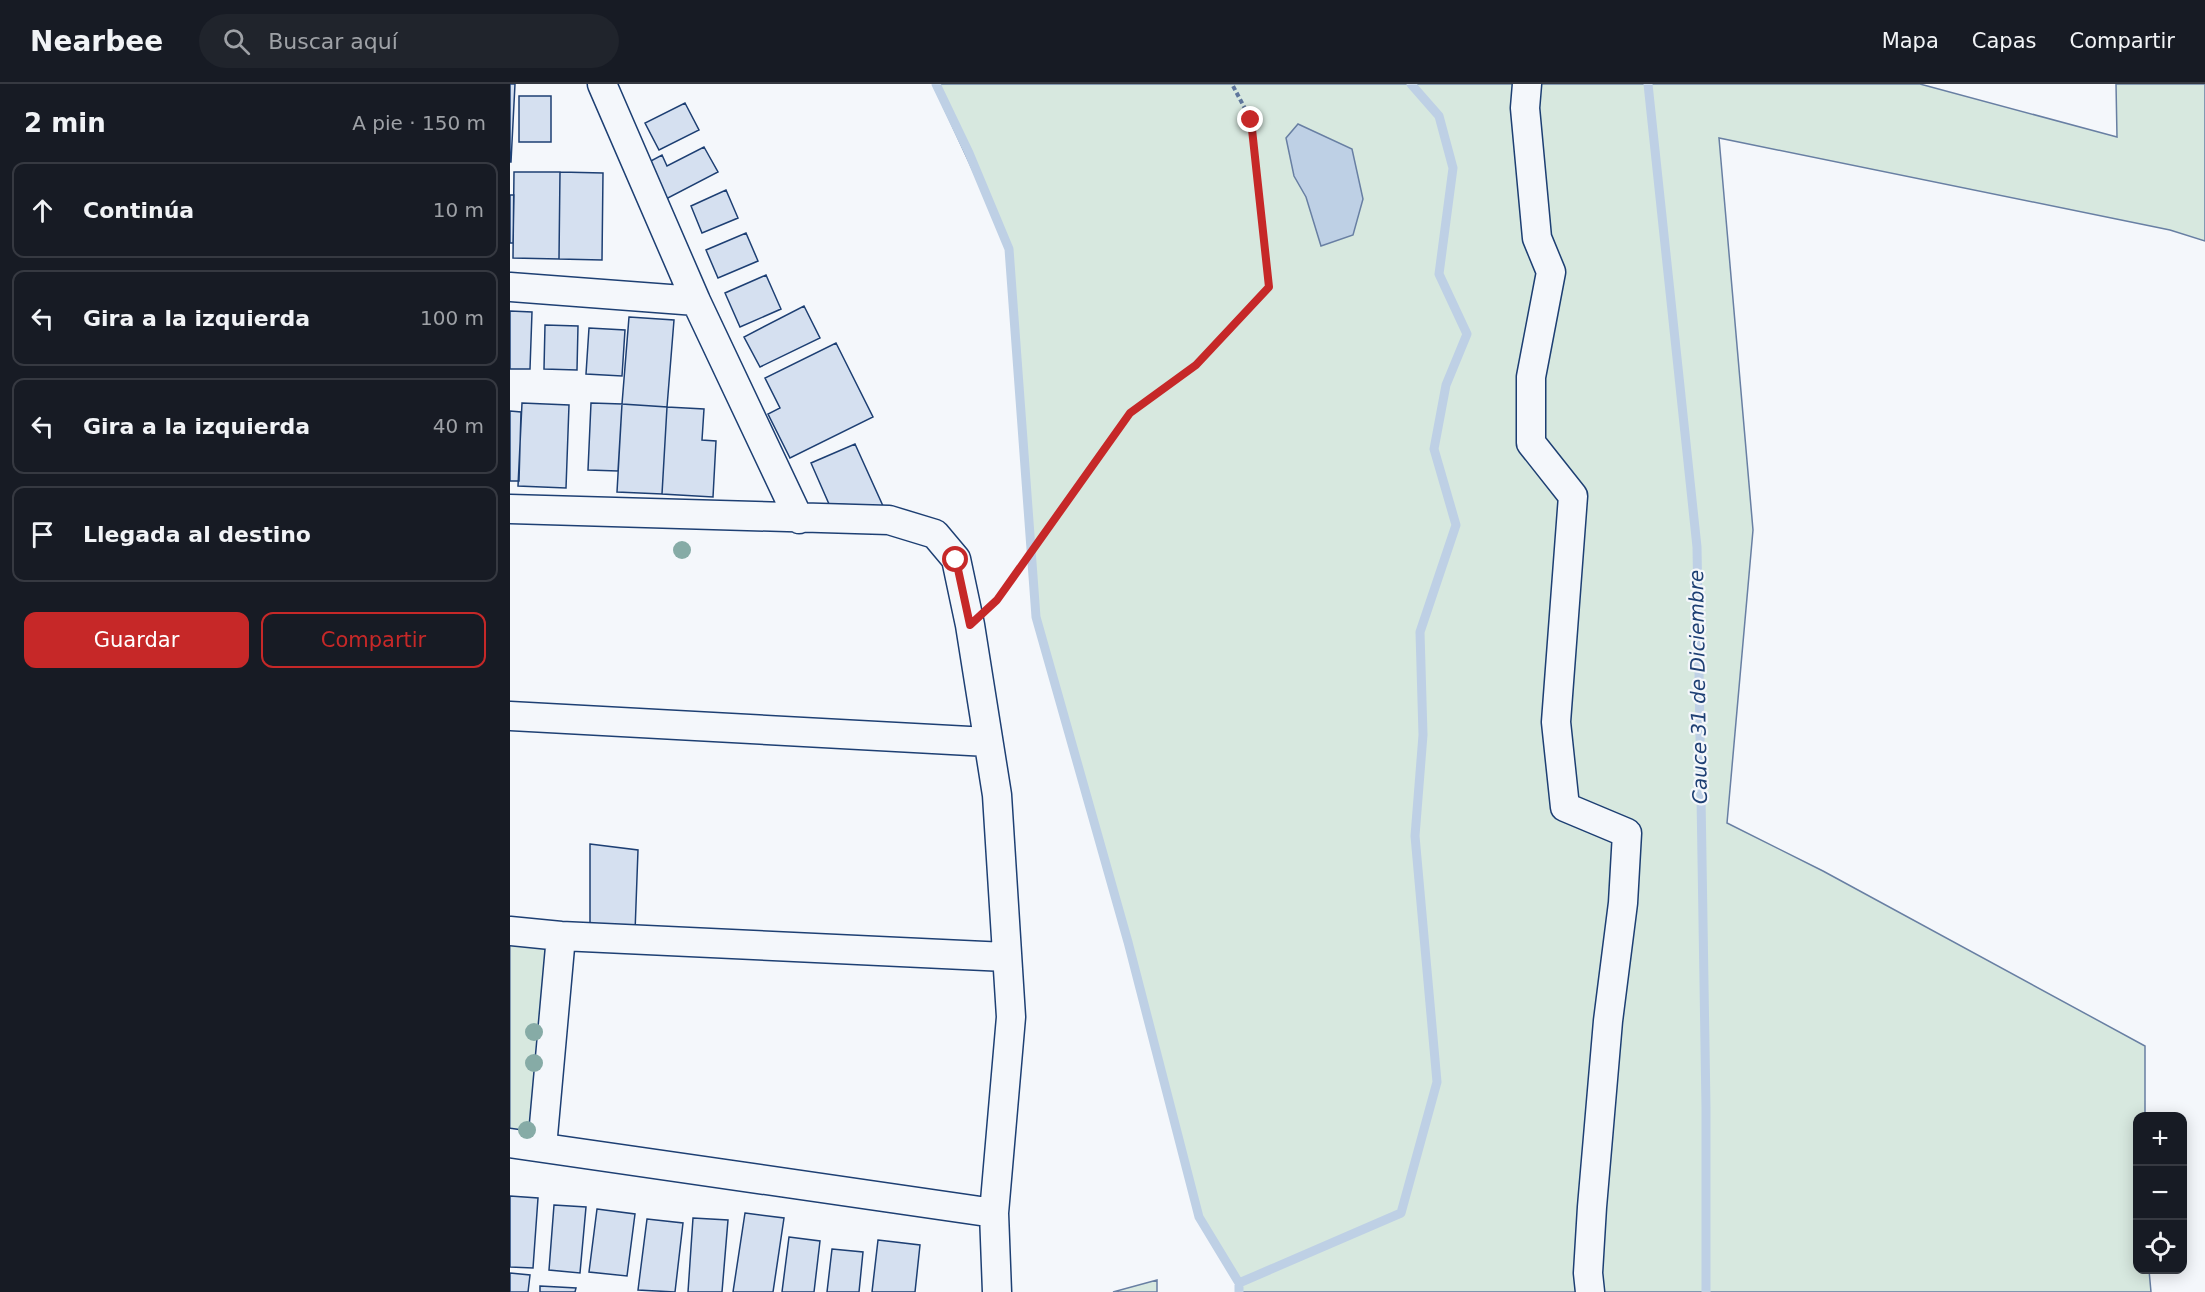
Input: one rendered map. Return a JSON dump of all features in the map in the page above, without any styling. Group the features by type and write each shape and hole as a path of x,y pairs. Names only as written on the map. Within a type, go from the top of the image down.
{"street":[{"path":"602,84 696,301 799,519"},
{"path":"1527,84 1525,108 1538,238 1551,272 1531,377 1531,442 1573,496 1557,722 1565,807 1627,832 1623,903 1608,1021 1592,1207 1588,1273 1590,1292"},
{"path":"510,286 696,301"},
{"path":"510,509 889,520 935,534 956,560 970,625 997,795 1011,1017 994,1213 997,1292"},
{"path":"510,716 988,742"},
{"path":"510,932 1006,957"},
{"path":"542,1147 561,936"},
{"path":"510,1143 994,1213"}],"path":[{"path":"970,625 997,600 1130,413 1196,365 1269,287 1251,120 1232,84"}],"shaded area":[{"path":"933,84 1920,84 2117,137 2116,84 2205,84 2205,241 2170,230 1719,138 1753,530 1727,823 1823,871 2145,1046 2145,1112 2133,1112 2133,1274 2149,1274 2151,1292 1239,1292 1239,1283 1199,1217 1128,942 1036,617 1009,249"},
{"path":"510,931 561,936 542,1147 510,1143"},
{"path":"1157,1280 1157,1292 1113,1292"}],"water":[{"path":"1298,124 1352,149 1363,199 1353,235 1321,246 1306,197 1294,176 1286,138"}],"building":[{"path":"510,84 515,84 511,162 510,162"},
{"path":"519,96 551,96 551,142 519,142"},
{"path":"685,103 699,130 659,150 645,123"},
{"path":"704,147 718,172 666,199 647,163 662,155 667,166"},
{"path":"514,172 560,172 559,259 513,258"},
{"path":"560,172 603,173 602,260 559,259"},
{"path":"726,190 738,218 702,233 691,206"},
{"path":"510,195 514,195 513,243 510,243"},
{"path":"746,233 758,261 718,278 706,250"},
{"path":"766,275 781,309 740,327 725,293"},
{"path":"804,306 820,338 760,367 744,337"},
{"path":"510,311 532,312 530,369 510,369"},
{"path":"629,317 674,320 667,407 622,404"},
{"path":"545,325 578,326 577,370 544,369"},
{"path":"589,328 625,330 622,376 586,374"},
{"path":"836,343 873,417 790,458 768,414 780,408 765,378"},
{"path":"522,403 569,405 566,488 518,486"},
{"path":"591,403 622,404 618,471 588,470"},
{"path":"622,404 667,407 662,494 617,492"},
{"path":"667,407 704,409 702,440 716,441 713,497 662,494"},
{"path":"510,411 521,412 519,481 510,481"},
{"path":"855,444 883,506 829,504 811,463"},
{"path":"590,844 638,850 635,932 590,926"},
{"path":"510,1196 538,1198 533,1268 510,1267"},
{"path":"554,1205 586,1207 580,1273 549,1270"},
{"path":"597,1209 635,1214 627,1276 589,1272"},
{"path":"745,1213 784,1218 773,1292 733,1292"},
{"path":"693,1218 728,1220 722,1292 688,1292"},
{"path":"647,1219 683,1223 675,1292 638,1290"},
{"path":"789,1237 820,1241 814,1292 782,1292"},
{"path":"878,1240 920,1245 915,1292 872,1292"},
{"path":"832,1249 863,1252 859,1292 827,1292"},
{"path":"510,1273 530,1275 528,1292 510,1292"},
{"path":"540,1286 576,1288 575,1292 540,1292"}],"waterway":[{"path":"936,84 969,153 1009,249 1036,617 1128,942 1199,1217 1239,1283"},
{"path":"1239,1292 1239,1283 1401,1213 1437,1082 1415,836 1423,735 1420,632 1456,525 1434,449 1446,385 1467,334 1439,274 1453,168 1439,116 1411,84"},
{"name":"Cauce 31 de Diciembre","path":"1648,84 1697,547 1706,1108 1706,1292"}],"route":[{"path":"956,560 970,625 997,600 1130,413 1196,365 1269,287 1251,120"}]}
